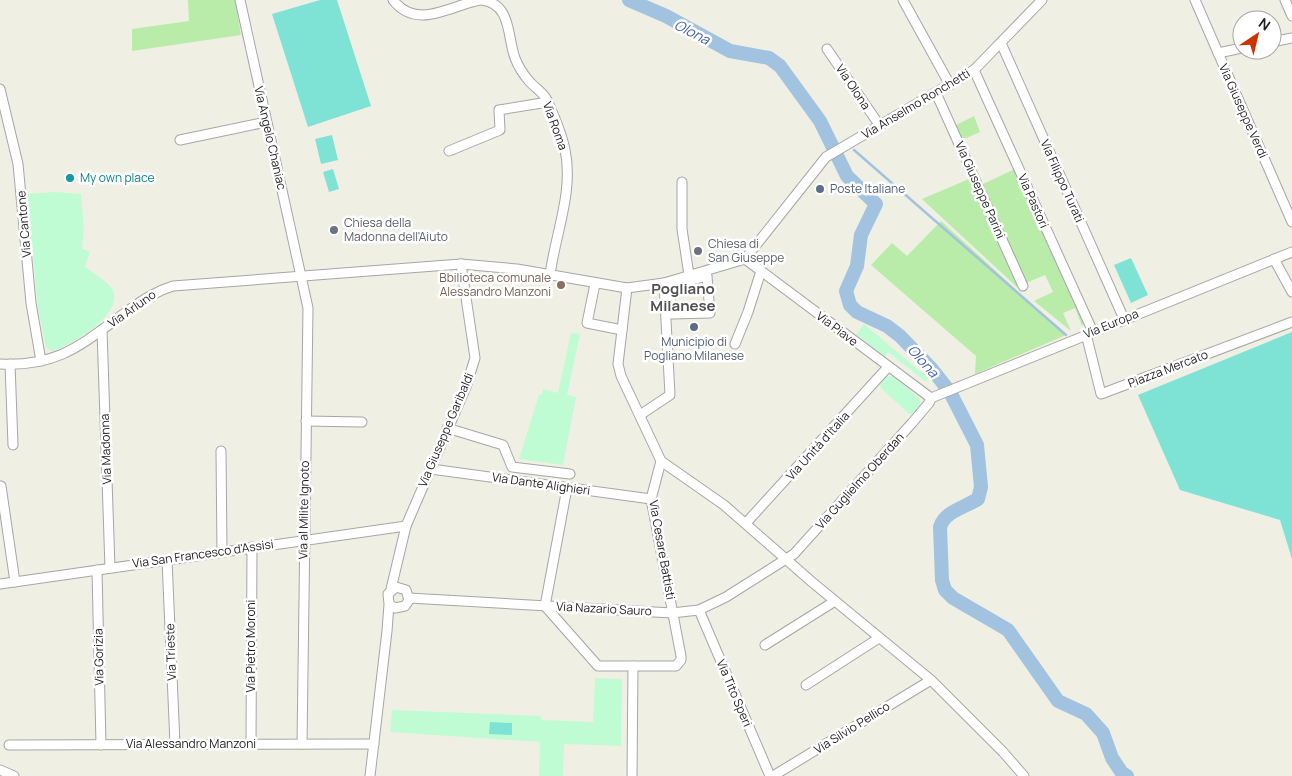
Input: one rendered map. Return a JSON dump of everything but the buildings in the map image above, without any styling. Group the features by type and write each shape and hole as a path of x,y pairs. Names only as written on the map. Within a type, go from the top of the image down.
{"street":[{"name":"Via Angelo Chaniac","path":"240,0 302,276"},
{"name":"Via Roma","path":"393,0 407,12 436,15 481,0 490,1 500,8 511,32 514,54 519,67 548,102 566,151 564,199 550,275"},
{"path":"903,0 950,85"},
{"name":"Via Anselmo Ronchetti","path":"745,259 826,157 974,70 1042,0"},
{"name":"Via Giuseppe Verdi","path":"1195,0 1292,222"},
{"path":"1285,0 1292,16"},
{"name":"Via Filippo Turati","path":"1001,43 1124,319"},
{"name":"Via Olona","path":"827,49 880,126"},
{"path":"1218,53 1232,50"},
{"name":"Via Pastori","path":"974,70 1090,333"},
{"name":"Via Cantone","path":"0,89 18,164 31,304 42,361"},
{"name":"Via Giuseppe Parini","path":"936,93 1023,286"},
{"path":"449,151 500,130 499,110 548,102"},
{"path":"180,140 266,122"},
{"path":"682,182 682,229 689,275"},
{"name":"Via Europa","path":"931,398 956,386 1292,252"},
{"path":"666,284 689,275 745,259"},
{"name":"Via Piave","path":"745,259 931,398"},
{"path":"1274,259 1292,292"},
{"name":"Via Arluno","path":"5,364 42,361 63,355 148,297 165,288 461,264 517,269 594,284 627,288 666,284"},
{"name":"Via Giuseppe Garibaldi","path":"370,776 387,631 393,606 387,597 391,590 406,526 466,387 475,358 461,264"},
{"path":"734,344 748,312 760,271"},
{"name":"Via al Milite Ignoto","path":"302,276 308,308 303,539 302,744"},
{"path":"707,276 710,313 672,314 666,284 707,276"},
{"path":"594,284 587,323 622,330"},
{"path":"640,415 670,395 666,284"},
{"path":"627,288 618,364 621,376 661,461 746,523 785,560 931,680 1024,776"},
{"name":"Piazza Mercato","path":"1090,333 1101,394 1292,322"},
{"name":"Via Madonna","path":"102,330 110,568"},
{"path":"5,364 13,445"},
{"name":"Via Unità d'Italia","path":"746,523 888,367"},
{"name":"Via Guglielmo Oberdan","path":"785,560 794,554 820,526 923,410 931,398"},
{"path":"306,421 362,422"},
{"path":"447,428 503,445 512,467 570,474"},
{"path":"221,451 222,551"},
{"name":"Via Cesare Battisti","path":"633,666 672,666 679,663 681,656 651,499 661,461"},
{"name":"Via Dante Alighieri","path":"431,469 651,499"},
{"path":"1,486 15,582"},
{"path":"567,488 545,606 595,664 633,666 632,776"},
{"name":"Via San Francesco d'Assisi","path":"0,584 303,539 406,526"},
{"name":"Via Pietro Moroni","path":"251,744 252,547"},
{"name":"Via Trieste","path":"168,560 175,744"},
{"name":"Via Nazario Sauro","path":"409,595 545,606 672,613 699,610 726,597 785,560"},
{"name":"Via Giuseppe Garibaldi","path":"397,564 399,581 409,595"},
{"name":"Via Gorizia","path":"97,570 102,744"},
{"path":"391,590 396,587 409,595 405,606 393,606"},
{"path":"765,645 835,601"},
{"name":"Via Tito Speri","path":"699,610 772,776"},
{"path":"806,685 879,638"},
{"name":"Via Silvio Pellico","path":"772,776 787,773 931,680"},
{"name":"Via Alessandro Manzoni","path":"9,745 374,744"},
{"path":"0,770 14,776"}],"green space":[{"path":"188,0 235,0 241,35 132,51 132,29 189,21"},
{"path":"974,116 980,132 962,140 954,126"},
{"path":"1015,169 1084,322 1082,326 1075,308 1063,313 1071,331 1034,301 1053,292 1045,275 1026,283 983,184"},
{"path":"969,179 1018,288 922,199"},
{"path":"55,192 81,194 84,229 82,249 90,252 85,267 112,289 114,299 111,308 104,318 94,327 61,348 52,351 46,347 38,308 27,194"},
{"path":"941,221 1066,335 975,374 976,356 871,265 892,243 907,256"},
{"path":"864,324 928,378 926,382 888,352 885,357 856,334"},
{"path":"571,333 580,334 567,395 576,397 563,465 519,459 539,395 542,395 543,389 558,393"},
{"path":"893,376 919,398 921,405 912,414 909,414 881,388 880,384 885,377"},
{"path":"595,678 622,679 621,746 564,744 563,776 539,776 540,742 390,732 392,710 541,716 541,720 593,722"}],"shaded area":[{"path":"320,0 337,0 371,106 308,127 272,14"},
{"path":"332,135 338,160 321,164 315,139"},
{"path":"333,169 339,189 329,192 323,172"},
{"path":"1131,258 1148,295 1131,303 1114,265"},
{"path":"1292,332 1292,559 1280,520 1180,490 1138,395"},
{"path":"490,722 512,723 512,735 489,734"}],"waterway":[{"name":"Olona","path":"629,0 666,16 730,51 769,58 780,66 820,121 847,176 876,204 861,235 857,266 846,291 850,305 857,312 887,326 900,336 931,368 950,392 977,445 981,487 978,499 951,513 942,522 940,527 942,580 945,590 953,598 1008,630 1058,701 1086,714 1103,733 1112,758 1122,773 1127,776"},
{"path":"854,150 1066,335"}],"place":[{"name":"My own place","path":"70,178"},
{"name":"Poste Italiane","path":"820,189"},
{"name":"Chiesa della Madonna dell'Aiuto","path":"334,230"},
{"name":"Chiesa di San Giuseppe","path":"698,251"},
{"name":"Bbilioteca comunale Alessandro Manzoni","path":"561,285"},
{"name":"Municipio di Pogliano Milanese","path":"694,327"}],"district":[{"name":"Pogliano Milanese","path":"683,298"}]}
